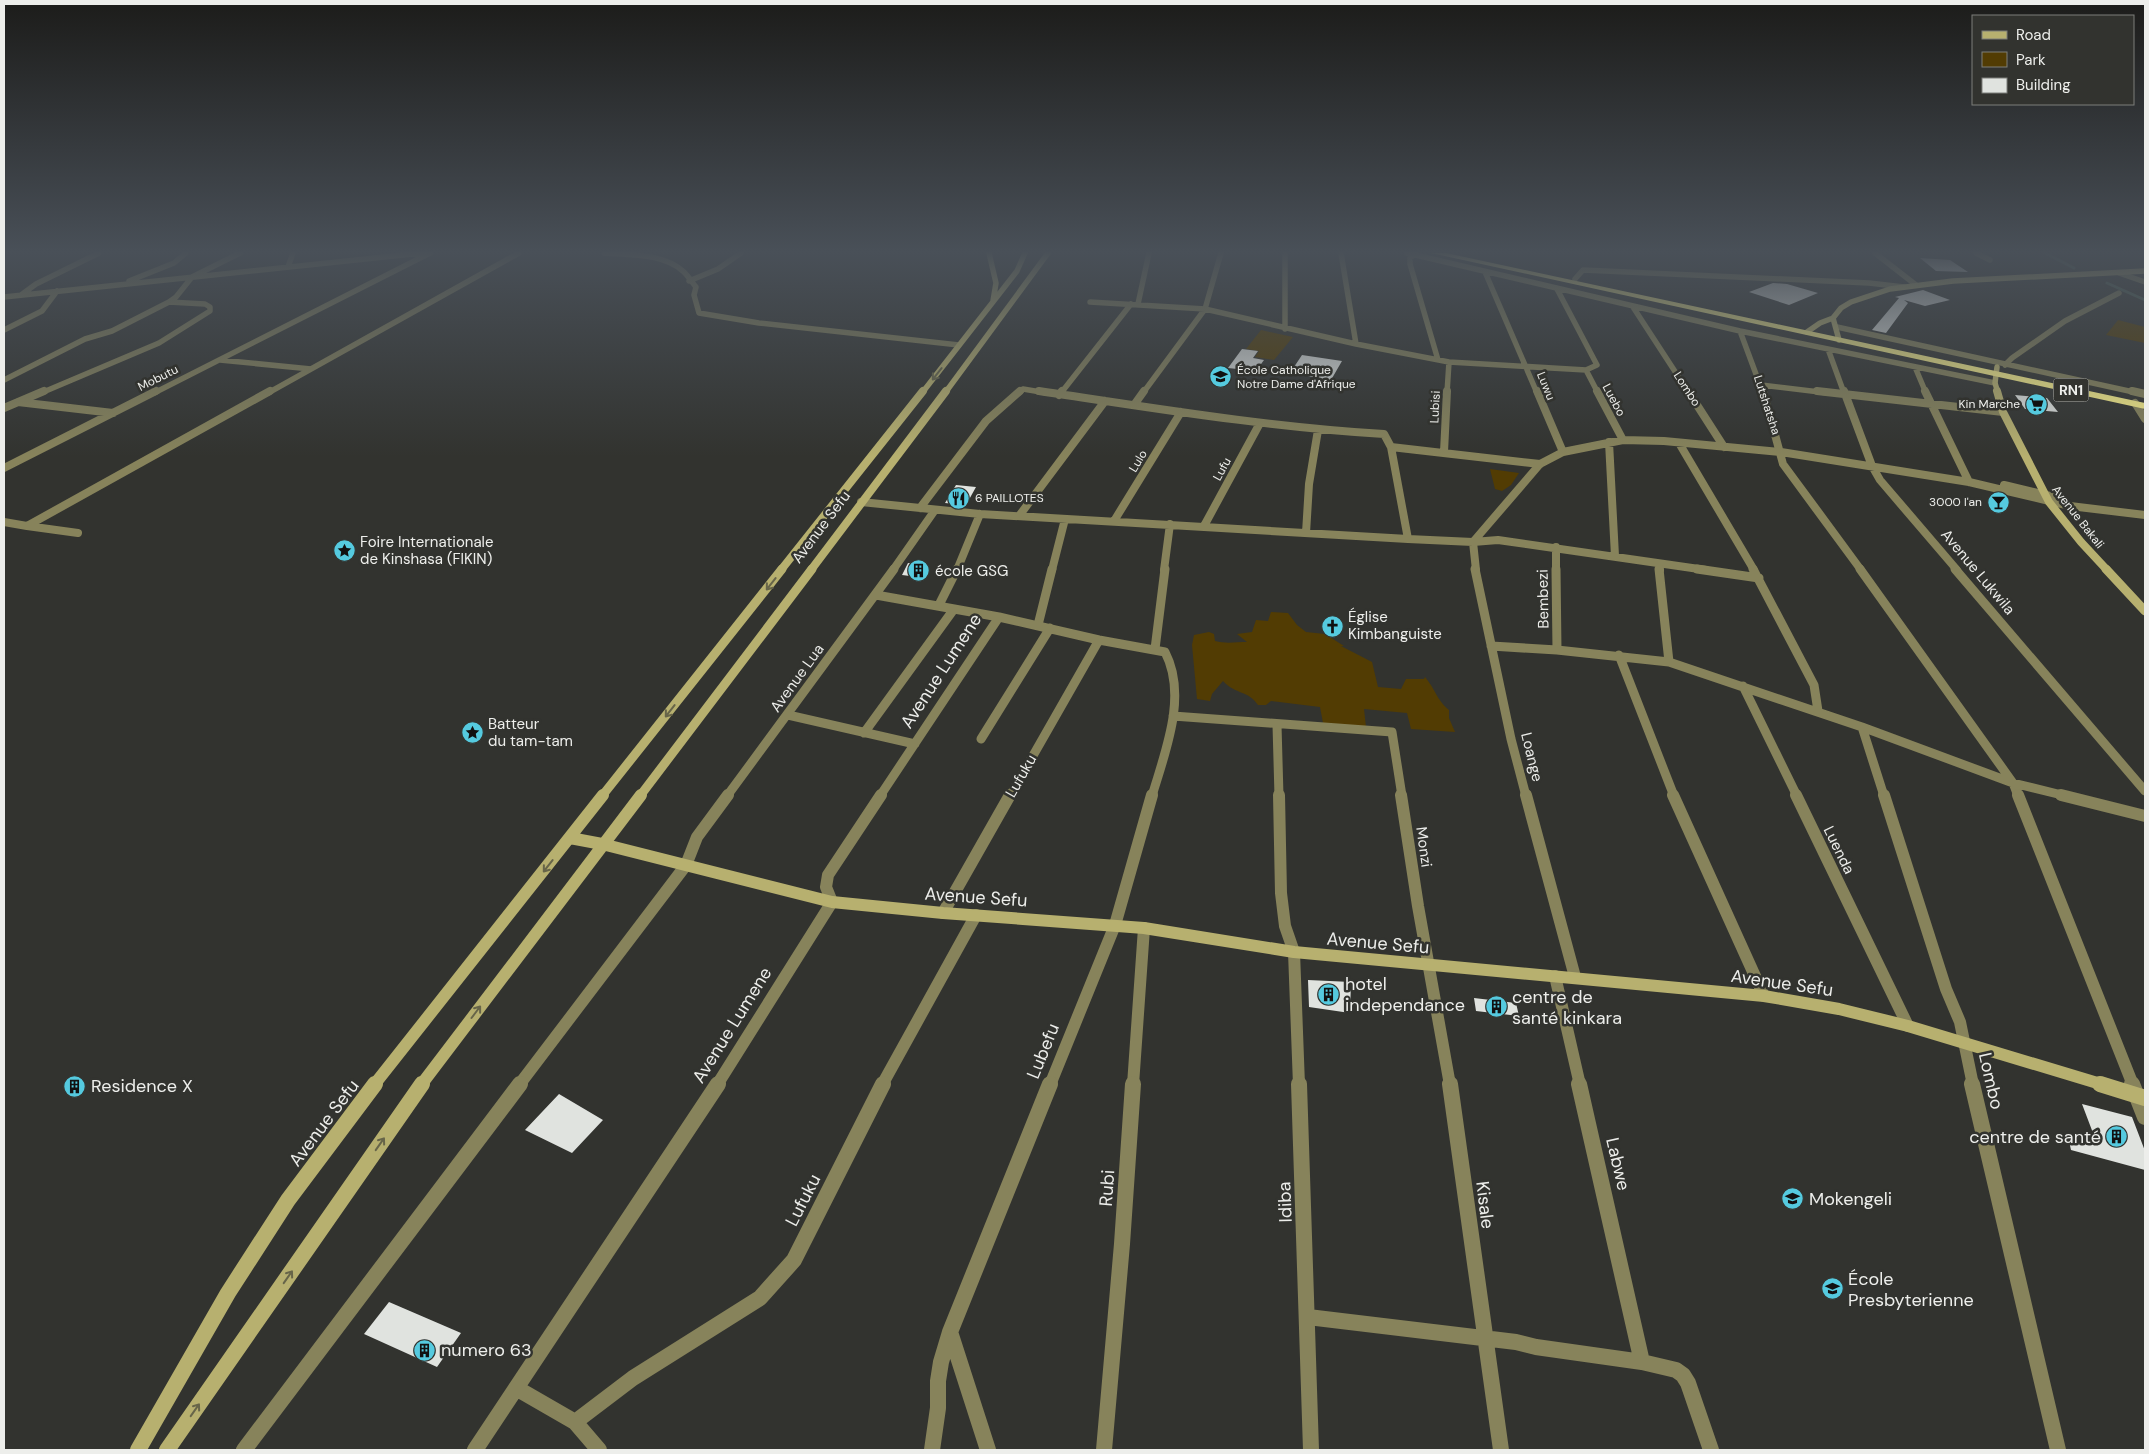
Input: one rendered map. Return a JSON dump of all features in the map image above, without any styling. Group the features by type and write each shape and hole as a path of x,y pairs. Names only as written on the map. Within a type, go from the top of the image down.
{"highway":[{"name":"RN1","path":"1764,321 1838,334 2140,405"},
{"name":"RN1","path":"1766,321 1808,330"},
{"name":"RN1","path":"1999,372 2145,399"}],"main road":[{"path":"978,321 997,323"},
{"name":"Avenue Sefu","path":"138,1450 228,1293 288,1200 383,1073 978,321"},
{"path":"1808,330 1827,321"},
{"path":"1834,321 1838,334"},
{"name":"Avenue Sefu","path":"167,1450 421,1086 997,323"},
{"name":"Avenue Bakali","path":"1999,372 2003,412 2049,502 2081,542 2145,611"},
{"name":"Avenue Sefu","path":"570,838 602,844 832,902 943,913 1115,925 1294,952 1764,996 1839,1009 1908,1026 2141,1097"}],"street":[{"path":"4,330 22,321"},
{"path":"4,380 86,339 131,321"},
{"path":"4,408 159,344 195,321"},
{"name":"Mobutu","path":"4,468 297,321"},
{"path":"27,526 397,321"},
{"path":"746,321 960,345"},
{"path":"1059,395 1121,321"},
{"path":"1134,405 1196,321"},
{"path":"1252,321 1449,362 1586,370 1597,365 1575,321"},
{"path":"1285,321 1285,329"},
{"path":"1352,321 1356,344"},
{"path":"1427,321 1438,360"},
{"name":"Luwu","path":"1506,321 1563,452"},
{"name":"Lombo","path":"1642,321 1724,447"},
{"path":"1695,321 1915,366 1999,372 2145,394"},
{"path":"1999,372 2012,358 2065,321"},
{"name":"Lutshatsha","path":"1740,331 1761,385 1783,464 1870,582 2013,783 2141,1097"},
{"name":"Avenue Lukwila","path":"1828,349 1872,466 1880,480 2145,791"},
{"path":"220,360 311,369"},
{"name":"Lubisi","path":"1444,452 1449,362"},
{"path":"1915,366 1930,404 1963,466 1969,482"},
{"name":"Luebo","path":"1586,370 1623,440"},
{"path":"1761,385 2003,412"},
{"path":"920,508 986,421 1023,389 1260,423 1318,430 1380,433 1387,436 1391,447 1408,539"},
{"path":"1020,516 1106,401"},
{"path":"17,402 113,413"},
{"path":"2140,405 2145,419"},
{"name":"Lulo","path":"1114,521 1181,412"},
{"name":"Lufu","path":"1204,526 1260,423"},
{"path":"1306,532 1309,484 1318,430"},
{"path":"1473,542 1540,464 1563,452 1623,440 1781,452 1969,482 2049,502 2145,516"},
{"path":"1608,442 1615,556"},
{"path":"1679,443 1759,578 1814,685 1818,712"},
{"path":"1391,447 1540,464"},
{"path":"1978,484 2015,487 2044,493 2084,507"},
{"path":"861,502 980,514 1408,539 1473,542 1498,540 1759,578"},
{"name":"Avenue Lua","path":"244,1450 686,865 697,838 876,595 935,510"},
{"path":"939,605 958,567 980,514"},
{"path":"1038,625 1065,519"},
{"path":"4,522 78,533"},
{"path":"876,595 939,605 1038,625 1099,640 1155,649 1170,524"},
{"name":"Loange","path":"1473,542 1473,558 1511,739 1575,978"},
{"name":"Bembezi","path":"1556,547 1558,650"},
{"path":"1659,564 1669,662"},
{"path":"864,733 954,608"},
{"name":"Avenue Lumene","path":"474,1450 699,1114 832,902 826,891 825,884 828,875 999,617"},
{"path":"981,739 1050,628"},
{"name":"Lufuku","path":"943,913 1099,640"},
{"path":"1491,646 1558,650 1669,662 1862,727 2013,783 2145,816"},
{"name":"Lubefu","path":"932,1450 938,1408 938,1381 941,1362 950,1332 1115,925 1168,740 1173,716 1171,661 1165,652 1155,649"},
{"path":"1618,656 1675,799 1764,996"},
{"name":"Luenda","path":"1743,686 1908,1026"},
{"path":"788,715 916,744"},
{"path":"1173,716 1277,725"},
{"name":"Monzi","path":"1277,725 1392,732 1418,906 1430,966"},
{"name":"Idiba","path":"1277,725 1281,893 1285,926 1294,952 1308,1317 1311,1450"},
{"name":"Lombo","path":"1862,727 1946,989 1960,1022 1963,1044 2058,1450"},
{"name":"Lufuku","path":"575,1422 633,1378 760,1298 794,1260 898,1054 976,915"},
{"name":"Rubi","path":"1104,1450 1122,1244 1144,928"},
{"name":"Kisale","path":"1430,966 1452,1097 1484,1338 1502,1450"},
{"name":"Labwe","path":"1555,976 1642,1362"},
{"path":"2141,1097 2145,1117"},
{"path":"1308,1317 1484,1338 1642,1362 1676,1370 1683,1375 1688,1383 1711,1450"},
{"path":"950,1332 988,1450"},
{"path":"516,1388 575,1422 600,1450"}],"green space":[{"path":"2117,321 2121,321 2145,327 2145,343 2106,335"},
{"path":"1261,330 1293,337 1274,360 1255,357 1259,351 1246,349"},
{"path":"1490,469 1519,473 1511,485 1502,491 1495,489"},
{"path":"1271,612 1288,613 1297,625 1306,632 1325,634 1344,646 1341,646 1372,662 1378,687 1401,689 1406,679 1424,679 1425,677 1441,702 1449,710 1449,718 1455,732 1411,729 1407,713 1364,709 1366,727 1323,723 1320,707 1271,701 1266,705 1258,705 1250,697 1233,689 1223,681 1212,694 1210,701 1197,699 1192,645 1194,635 1209,632 1214,634 1215,641 1227,643 1247,642 1237,634 1252,632 1256,620 1268,621"}],"building":[{"path":"1880,321 1895,321 1886,333 1872,330"},
{"path":"1242,349 1258,351 1253,358 1264,360 1256,371 1228,368"},
{"path":"1302,355 1342,361 1331,380 1290,373"},
{"name":"Kin Marche","path":"2015,395 2047,398 2058,412 2025,409"},
{"name":"6 PAILLOTES","path":"956,485 976,487 966,505 945,503"},
{"path":"908,563 924,565 918,577 902,575"},
{"name":"hotel independance","path":"1308,980 1351,982 1350,1013 1309,1007"},
{"name":"centre de santé kinkara","path":"1474,998 1516,1003 1519,1016 1476,1011"},
{"path":"559,1094 603,1120 572,1153 525,1130"},
{"name":"centre de santé","path":"2082,1104 2132,1117 2145,1151 2145,1170 2071,1150 2067,1132 2096,1141"},
{"name":"numero 63","path":"389,1302 461,1333 437,1367 364,1334"}],"place":[{"name":"École Catholique Notre Dame d'Afrique","path":"1221,377"},
{"name":"Kin Marche","path":"2036,404"},
{"name":"6 PAILLOTES","path":"959,498"},
{"name":"3000 l'an","path":"1998,502"},
{"name":"Foire Internationale de Kinshasa (FIKIN)","path":"344,551"},
{"name":"école GSG","path":"919,571"},
{"name":"Église Kimbanguiste","path":"1332,626"},
{"name":"Batteur du tam-tam","path":"472,733"},
{"name":"hotel independance","path":"1329,994"},
{"name":"centre de santé kinkara","path":"1496,1007"},
{"name":"Residence X","path":"75,1086"},
{"name":"centre de santé","path":"2117,1137"},
{"name":"Mokengeli","path":"1793,1199"},
{"name":"École Presbyterienne","path":"1832,1289"},
{"name":"numero 63","path":"425,1350"}]}
